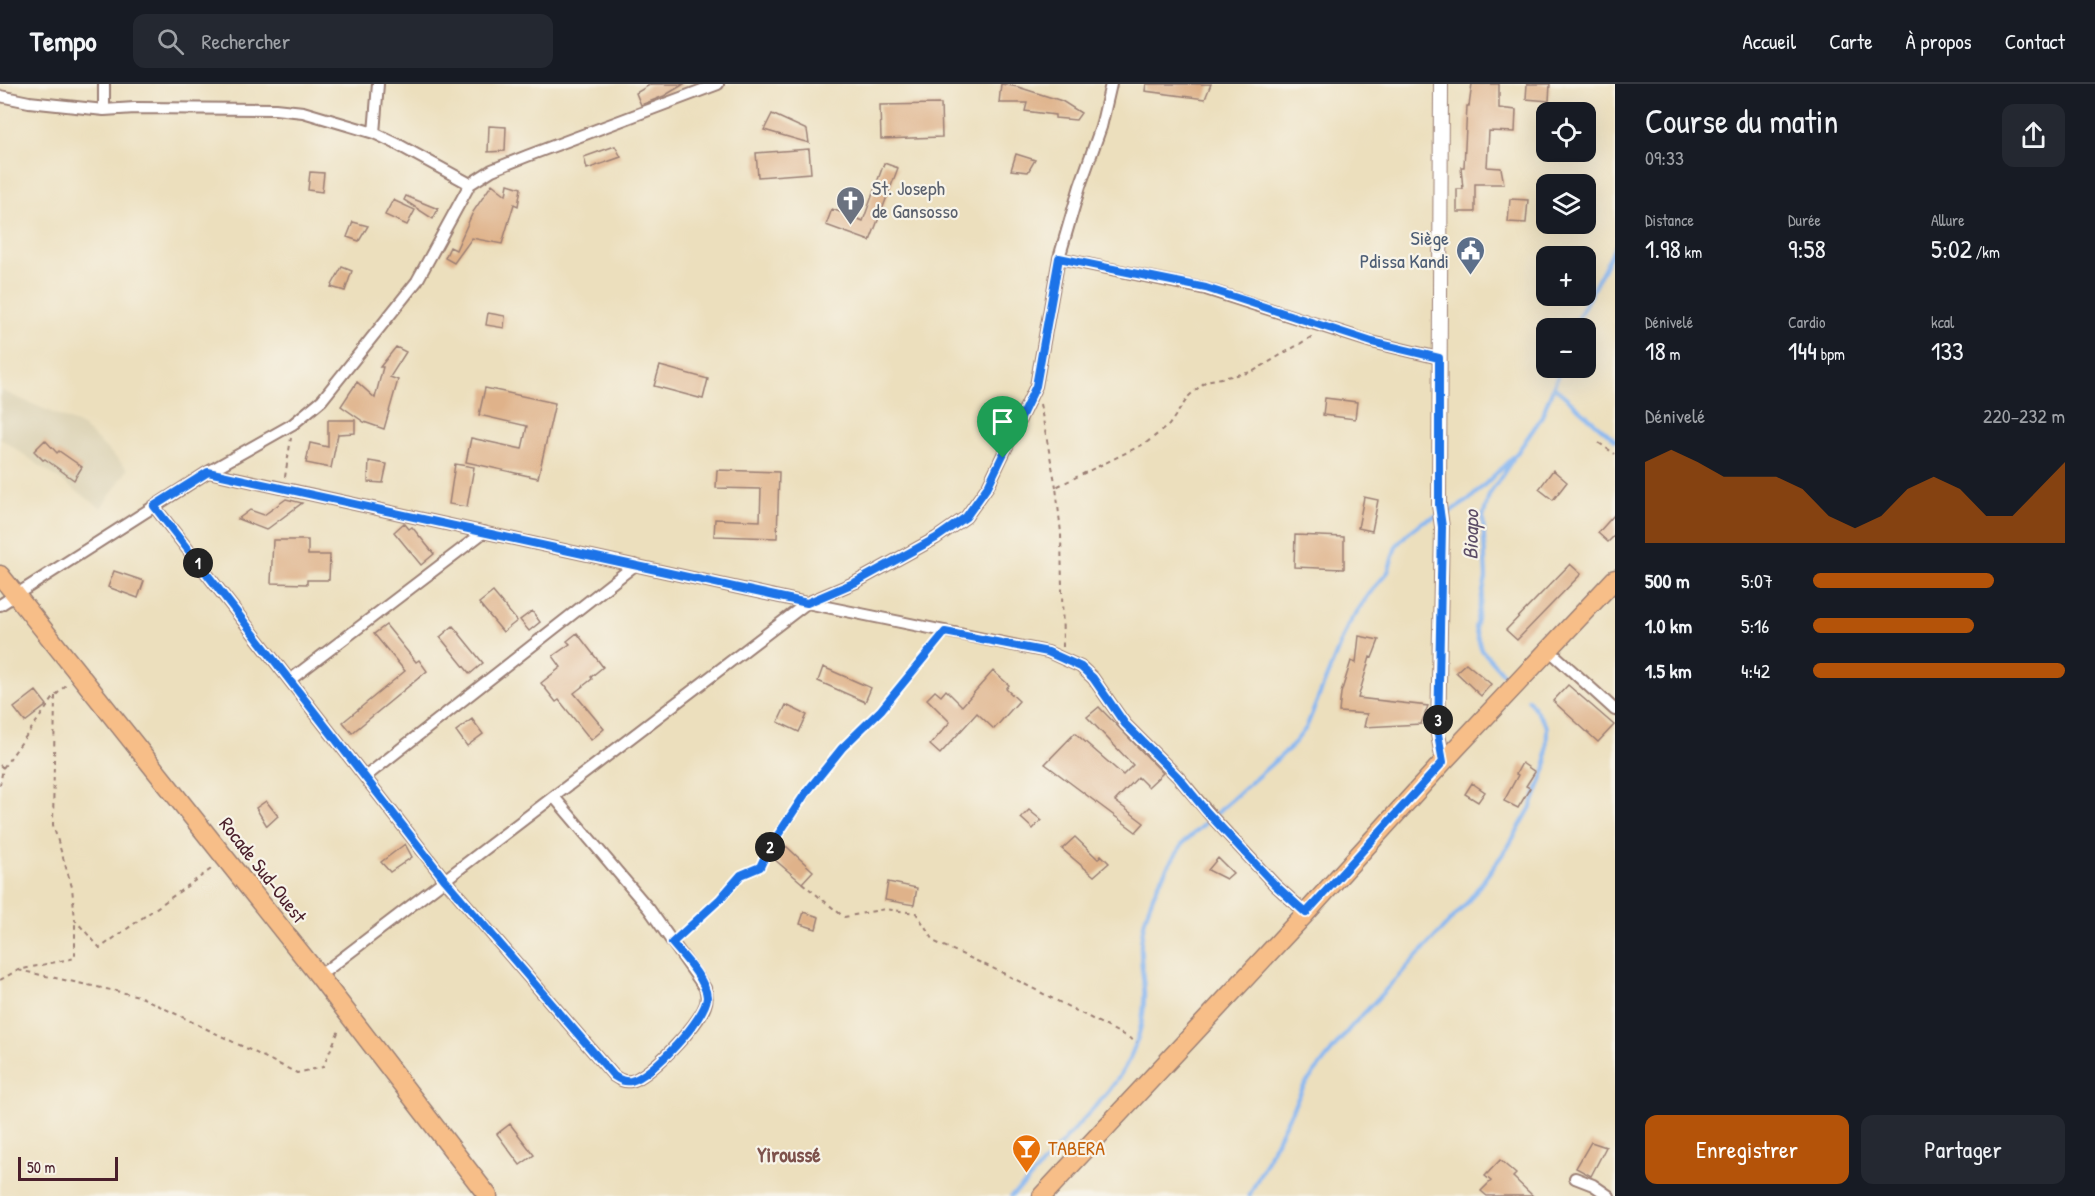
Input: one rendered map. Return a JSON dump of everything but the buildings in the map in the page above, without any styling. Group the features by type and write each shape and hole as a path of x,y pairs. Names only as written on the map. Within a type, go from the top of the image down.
{"main road":[{"name":"Rocade Sud-Ouest","path":"0,575 319,976 488,1196"},
{"path":"1042,1196 1615,579"}],"street":[{"path":"104,84 104,110"},
{"path":"375,133 378,84"},
{"path":"0,605 208,472 293,424 322,400 417,281 470,184 492,170 518,159 718,84"},
{"path":"319,976 807,603 856,582 936,538 966,517 988,486 1036,386 1059,258 1080,186 1101,127 1110,84"},
{"path":"1441,84 1439,505 1442,527 1438,734 1443,762"},
{"path":"0,96 29,102 104,110 135,108 275,109 316,115 375,133 470,184"},
{"path":"1059,258 1206,288 1372,342 1439,358"},
{"path":"208,472 807,603 1034,648 1064,658 1081,667 1093,678 1125,724 1179,778 1206,811 1275,885 1306,913"},
{"path":"154,506 445,880 614,1076 621,1081 628,1082 638,1079 662,1060 701,1015 706,1004 705,988 649,909 554,797"},
{"path":"290,681 484,532"},
{"path":"365,777 635,565"},
{"path":"1549,650 1615,711"},
{"path":"1575,1178 1593,1185 1609,1196"}],"path":[{"path":"1056,487 1146,443 1169,425 1189,396 1206,381 1252,372 1306,339 1336,329"},
{"path":"1036,386 1056,487 1061,533 1064,658"},
{"path":"283,488 293,424"},
{"path":"1599,443 1615,454"},
{"path":"672,943 720,899 741,875 760,867 768,850 805,794 842,748 881,710 945,632"},
{"path":"0,785 2,767 55,696 78,673"},
{"path":"0,980 18,970 75,958 72,887 53,825 55,696"},
{"path":"75,920 100,948 225,858"},
{"path":"802,883 844,917 885,909 916,913 935,942 1001,972 1137,1042"},
{"path":"18,970 139,996 297,1073 323,1067 347,1013"}],"shaded area":[{"path":"0,390 81,425 128,469 101,508 0,438"}],"waterway":[{"name":"Bioapo","path":"1578,318 1615,247"},
{"name":"Bioapo","path":"1517,453 1541,418 1557,378"},
{"path":"1553,386 1615,440"},
{"path":"1011,1196 1025,1184 1108,1092 1130,1057 1143,1017 1144,989 1141,960 1143,929 1150,902 1176,853 1184,842 1292,746 1306,728 1348,625 1372,590 1388,572 1396,546 1424,521 1452,511 1470,499 1517,453"},
{"name":"Bioapo","path":"1505,676 1481,649 1475,628 1486,578 1483,518 1489,495 1513,459"},
{"path":"1249,1196 1304,1086 1350,1028 1466,904 1508,847 1531,807 1546,767 1547,727 1528,699"}],"place":[{"name":"St. Joseph de Gansosso","path":"851,226"},
{"name":"Siège Pdissa Kandi","path":"1470,276"},
{"name":"TABERA","path":"1027,1174"}],"district":[{"name":"Yiroussé","path":"789,1155"}],"route":[{"path":"1059,258 1206,288 1372,342 1439,358 1439,505 1442,527 1438,734 1443,762 1306,913 1275,885 1206,811 1179,778 1125,724 1093,678 1081,667 1064,658 1034,648 945,632 881,710 842,748 805,794 768,850 760,867 741,875 720,899 672,943 705,988 706,1004 701,1015 662,1060 646,1074 628,1082 621,1081 614,1076 445,880 154,506 208,472 807,603 856,582 936,538 966,517 988,486 1003,458 1036,386 1059,258"}]}
